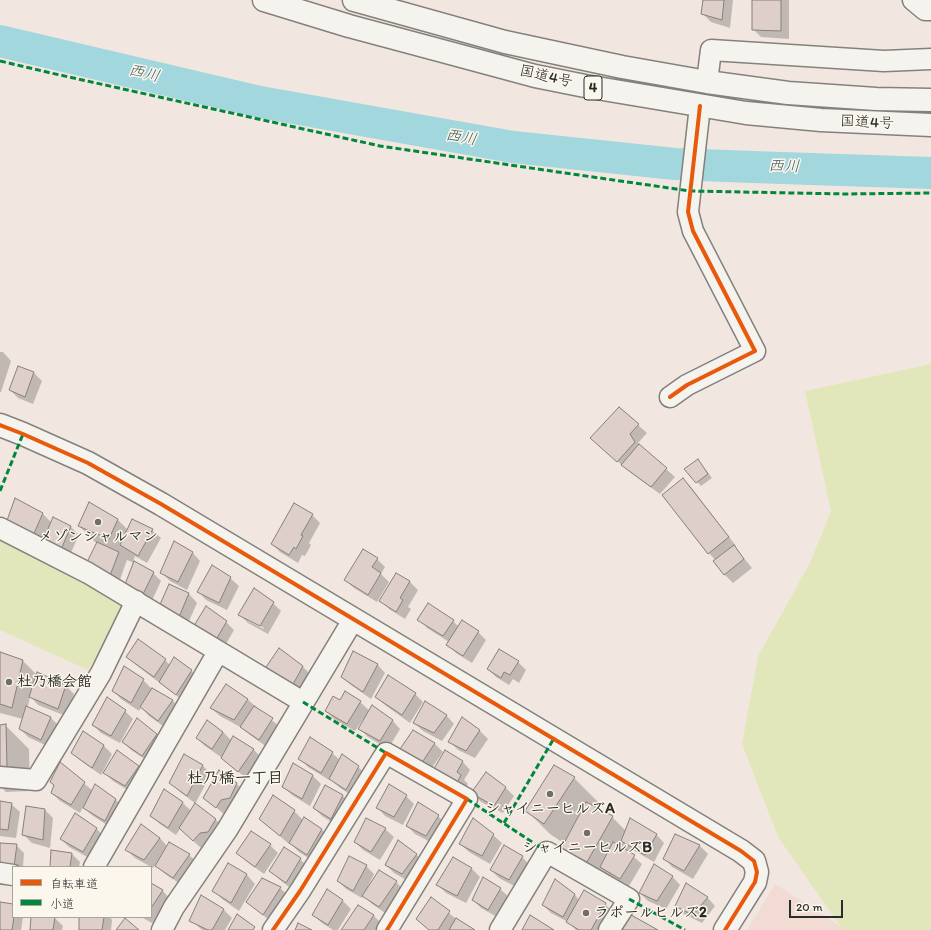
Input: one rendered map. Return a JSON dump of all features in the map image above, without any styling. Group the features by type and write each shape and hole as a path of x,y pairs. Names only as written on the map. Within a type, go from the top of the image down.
{"main road":[{"name":"国道4号","path":"264,0 349,26 535,76 592,87 746,113 821,120 931,125"},
{"name":"国道4号","path":"354,0 506,42 622,68 788,93 876,99 931,100"},
{"path":"0,425 88,463 220,539 741,851 754,861 757,872 755,882 725,930"}],"street":[{"path":"912,0 925,10 931,10"},
{"path":"707,82 711,50 884,61 931,59"},
{"path":"670,397 687,385 755,351 693,231 688,212 700,106"},
{"path":"0,528 88,573 303,702"},
{"path":"0,777 36,780 101,673 136,601"},
{"path":"162,930 174,907 227,830 353,620"},
{"path":"95,866 218,652"},
{"path":"273,930 300,892 386,753 467,799 387,930"},
{"path":"500,930 547,852 629,899 609,930"},
{"path":"0,873 12,875"}],"shaded area":[{"path":"775,884 846,930 747,930"}],"green space":[{"path":"931,364 931,930 843,930 778,837 742,744 758,656 810,563 831,511 805,391"},
{"path":"0,538 119,598 123,614 88,670 0,630"}],"building":[{"path":"703,0 724,0 722,20 701,14"},
{"path":"752,0 781,0 781,31 752,30"},
{"path":"18,366 34,372 25,397 9,390"},
{"path":"619,407 639,424 630,434 635,442 617,462 590,438"},
{"path":"639,444 667,468 651,487 621,465"},
{"path":"698,459 708,474 696,483 684,469"},
{"path":"683,478 729,537 708,554 662,495"},
{"path":"15,498 43,513 32,538 5,526"},
{"name":"メゾンシャルマン","path":"89,502 118,519 109,539 78,526"},
{"path":"294,503 313,514 301,535 303,536 296,549 294,547 289,555 271,544"},
{"path":"53,517 71,526 60,552 42,543"},
{"path":"132,519 153,529 138,556 120,545"},
{"path":"174,541 193,552 178,582 160,573"},
{"path":"97,542 119,552 109,578 86,564"},
{"path":"734,545 744,559 724,575 713,561"},
{"path":"363,549 378,558 372,567 381,573 368,595 344,580"},
{"path":"134,561 154,572 141,598 124,587"},
{"path":"212,565 231,577 219,603 197,592"},
{"path":"396,573 410,581 400,598 403,600 396,612 379,601"},
{"path":"169,584 189,593 177,622 158,609"},
{"path":"254,588 274,602 260,626 238,615"},
{"path":"428,603 454,620 443,636 417,620"},
{"path":"206,606 227,621 214,643 192,629"},
{"path":"462,620 479,631 463,656 446,645"},
{"path":"138,639 166,659 154,677 126,657"},
{"path":"279,648 303,666 291,688 262,673"},
{"path":"499,649 519,661 510,675 504,672 501,678 487,669"},
{"path":"353,651 378,664 363,692 341,677"},
{"name":"杜乃橋会館","path":"0,652 23,660 12,708 0,704"},
{"path":"174,657 192,670 176,695 159,682"},
{"path":"124,666 144,679 131,703 112,691"},
{"path":"37,672 66,685 58,709 29,697"},
{"path":"388,675 416,693 402,715 375,697"},
{"path":"226,684 248,699 234,720 210,708"},
{"path":"152,688 173,700 158,721 140,707"},
{"path":"345,691 361,701 347,724 325,711 333,696 340,700"},
{"path":"107,697 126,710 111,736 92,725"},
{"path":"425,701 447,715 434,733 413,723"},
{"path":"372,705 393,720 380,741 358,729"},
{"path":"26,706 51,717 41,740 19,729"},
{"path":"254,706 273,718 259,740 240,727"},
{"path":"462,717 480,730 466,751 448,742"},
{"path":"137,718 157,734 142,756 122,742"},
{"path":"207,720 223,732 212,749 196,738"},
{"path":"6,724 7,768 0,768 0,725"},
{"path":"413,730 435,743 421,764 400,749"},
{"path":"83,731 104,745 92,768 71,753"},
{"path":"233,736 254,749 238,772 221,758"},
{"path":"310,737 333,752 321,773 298,759"},
{"path":"117,750 139,766 125,786 103,773"},
{"path":"445,750 463,761 457,772 461,775 456,785 432,772"},
{"path":"184,754 203,765 187,796 169,783"},
{"path":"342,754 359,766 346,790 329,779"},
{"path":"60,762 85,782 71,805 51,793 54,785 50,782"},
{"path":"293,763 313,775 302,799 282,787"},
{"name":"シャイニーヒルズA","path":"554,765 575,777 544,824 525,811"},
{"path":"219,770 237,783 230,798 221,800 216,808 203,798"},
{"path":"486,772 506,787 494,806 471,793"},
{"path":"95,784 116,799 105,821 83,808"},
{"path":"389,784 407,795 394,817 376,808"},
{"path":"325,785 343,795 331,819 313,808"},
{"path":"164,789 183,802 168,828 150,816"},
{"path":"273,795 295,810 280,836 259,819"},
{"path":"0,801 12,803 8,830 0,829"},
{"path":"418,802 439,815 426,836 406,826"},
{"name":"シャイニーヒルズB","path":"586,802 613,816 587,862 561,849"},
{"path":"195,803 216,819 208,832 200,833 193,841 179,828"},
{"path":"26,806 45,809 43,840 22,835"},
{"path":"75,813 97,828 83,852 60,839"},
{"path":"304,817 322,829 307,855 289,843"},
{"path":"366,818 386,828 371,852 354,842"},
{"path":"473,818 494,834 482,856 459,844"},
{"path":"630,818 657,834 645,855 621,841"},
{"path":"141,824 160,838 144,860 125,850"},
{"path":"251,831 271,844 255,867 236,853"},
{"path":"675,834 700,845 684,871 663,859"},
{"path":"398,840 417,854 402,874 385,865"},
{"path":"169,842 190,854 173,878 155,866"},
{"path":"613,842 635,855 620,879 600,867"},
{"path":"0,843 17,844 14,866 0,868"},
{"path":"504,845 523,856 509,880 490,870"},
{"path":"284,847 301,858 286,883 269,871"},
{"path":"51,850 72,853 70,866 50,866"},
{"path":"349,856 367,865 353,891 337,881"},
{"path":"453,857 472,868 457,896 436,885"},
{"path":"228,863 247,874 231,903 212,891"},
{"path":"654,864 673,876 657,901 639,893"},
{"path":"379,870 397,881 379,907 362,896"},
{"path":"483,877 501,888 488,910 472,900"},
{"path":"262,878 281,887 263,915 246,902"},
{"path":"555,879 575,894 563,917 542,905"},
{"path":"686,883 708,897 693,915 675,906"},
{"path":"152,884 163,890 152,906"},
{"path":"327,889 343,900 328,925 312,915"},
{"name":"ラポールヒルズ2","path":"584,890 606,903 591,930 579,930 566,922"},
{"path":"201,895 224,909 212,930 208,930 189,921"},
{"path":"431,897 450,911 438,930 429,930 416,919"},
{"path":"0,902 12,904 12,918 14,918 12,930 0,930"},
{"path":"358,905 374,915 364,930 341,930"},
{"path":"237,914 255,927 253,930 228,930"},
{"path":"530,915 554,930 522,930"},
{"path":"631,915 658,930 622,930"},
{"path":"31,918 55,918 53,930 30,930"},
{"path":"79,918 104,918 102,930 79,930"},
{"path":"125,918 139,930 116,930"},
{"path":"456,918 475,930 449,930"},
{"path":"298,923 312,930 295,930"}],"waterway":[{"name":"西川","path":"0,41 260,102 513,147 675,164 931,173"}],"marked path":[{"path":"0,61 380,146 690,191 846,194 931,193"},
{"path":"0,491 23,434"},
{"path":"303,702 386,753"},
{"path":"504,823 553,740"},
{"path":"467,799 547,852"},
{"path":"629,899 685,930"}],"cycle path":[{"path":"670,397 687,385 755,351 693,231 688,212 700,106"},
{"path":"0,425 88,463 161,504 741,851 754,861 757,872 755,882 725,930"},
{"path":"273,930 300,891 386,753 467,799 387,930"}],"place":[{"name":"メゾンシャルマン","path":"98,522"},
{"name":"杜乃橋会館","path":"9,682"},
{"name":"シャイニーヒルズA","path":"550,794"},
{"name":"シャイニーヒルズB","path":"587,833"},
{"name":"ラポールヒルズ2","path":"586,913"}],"district":[{"name":"杜乃橋一丁目","path":"235,779"}]}
